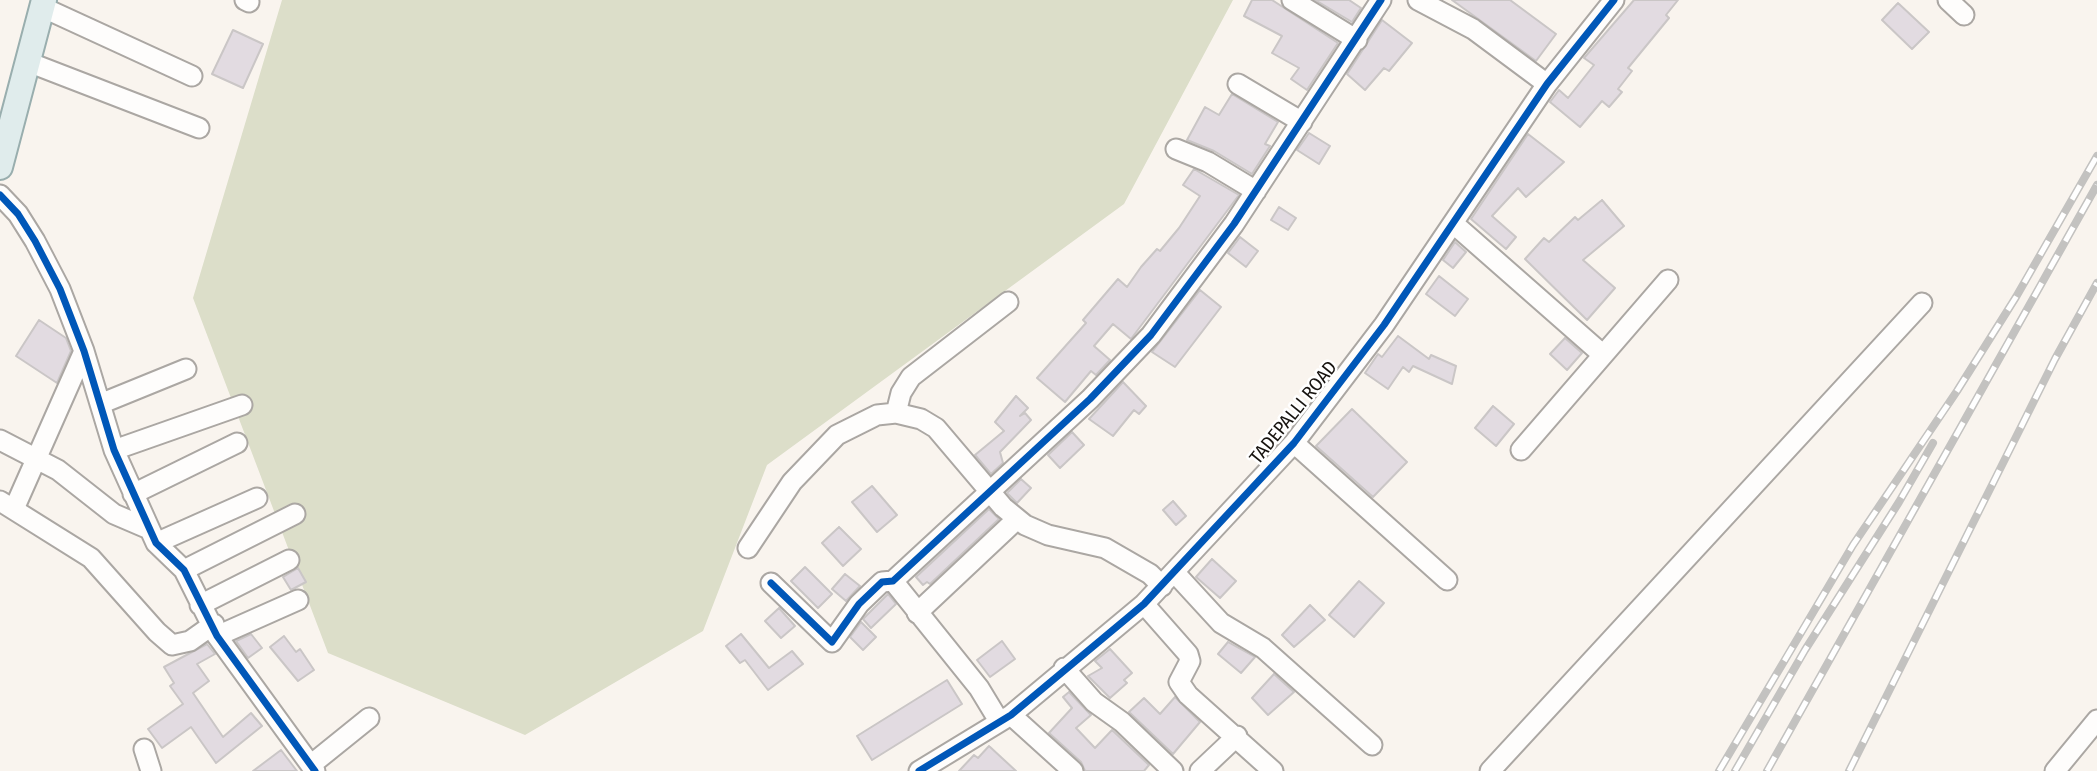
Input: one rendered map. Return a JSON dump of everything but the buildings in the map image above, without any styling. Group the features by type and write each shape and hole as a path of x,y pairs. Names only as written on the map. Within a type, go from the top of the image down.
{"main road":[{"path":"2,153 43,3"}],"street":[{"path":"1292,0 1357,40"},
{"path":"771,583 832,642 859,604 882,582 893,581 1090,399 1151,335 1256,191 1381,0"},
{"path":"1418,0 1473,29 1547,84"},
{"name":"TADEPALLI ROAD","path":"919,771 1005,718 1144,604 1294,443 1384,326 1547,84 1614,0"},
{"path":"1948,0 1964,15"},
{"path":"43,3 192,76"},
{"path":"27,62 200,128"},
{"path":"1238,84 1302,122"},
{"path":"1177,149 1208,162 1256,191"},
{"path":"0,195 18,214 36,241 60,289 84,351 114,450 153,536 184,570 200,605 276,719 314,767 369,718"},
{"path":"1454,224 1602,354"},
{"path":"1521,450 1668,280"},
{"path":"896,413 901,393 911,377 1008,302"},
{"path":"1490,771 1922,303"},
{"path":"84,351 38,457 7,505 91,558 157,632 172,645 190,641 298,600"},
{"path":"100,404 186,369"},
{"path":"114,450 242,405"},
{"path":"748,548 792,482 837,435 877,415 896,413 920,419 936,428 1017,519 1040,532 1105,548 1150,574 1169,579 1221,623 1263,648 1372,745"},
{"path":"0,440 38,457 105,508 153,536"},
{"path":"133,494 237,443"},
{"path":"1294,443 1447,580"},
{"path":"153,536 257,498"},
{"path":"184,570 295,514"},
{"path":"917,613 1017,519"},
{"path":"200,605 289,560"},
{"path":"893,581 1005,718 1073,771"},
{"path":"1144,604 1188,654 1190,661 1179,682 1188,695 1273,771"},
{"path":"1064,668 1094,702 1122,722 1173,771"},
{"path":"2056,771 2097,720"},
{"path":"1200,771 1237,736"},
{"path":"144,749 151,771"}],"green space":[{"path":"282,0 1233,0 1124,204 767,465 703,631 525,735 328,653 193,298"}],"railway":[{"path":"1719,771 1853,545 1957,391 2016,297 2097,156"},
{"path":"1767,771 2097,185"},
{"path":"1849,771 2055,359 2097,283"},
{"path":"1735,771 1805,650 1899,502 1933,443"}],"cycle path":[{"path":"771,583 832,642 859,604 882,582 893,581 1090,399 1151,335 1234,224 1381,0"},
{"path":"919,771 1011,715 1144,604 1294,443 1384,325 1547,84 1614,0"},
{"path":"0,195 18,214 60,289 84,351 114,450 156,543 184,570 217,636 315,771"}]}
